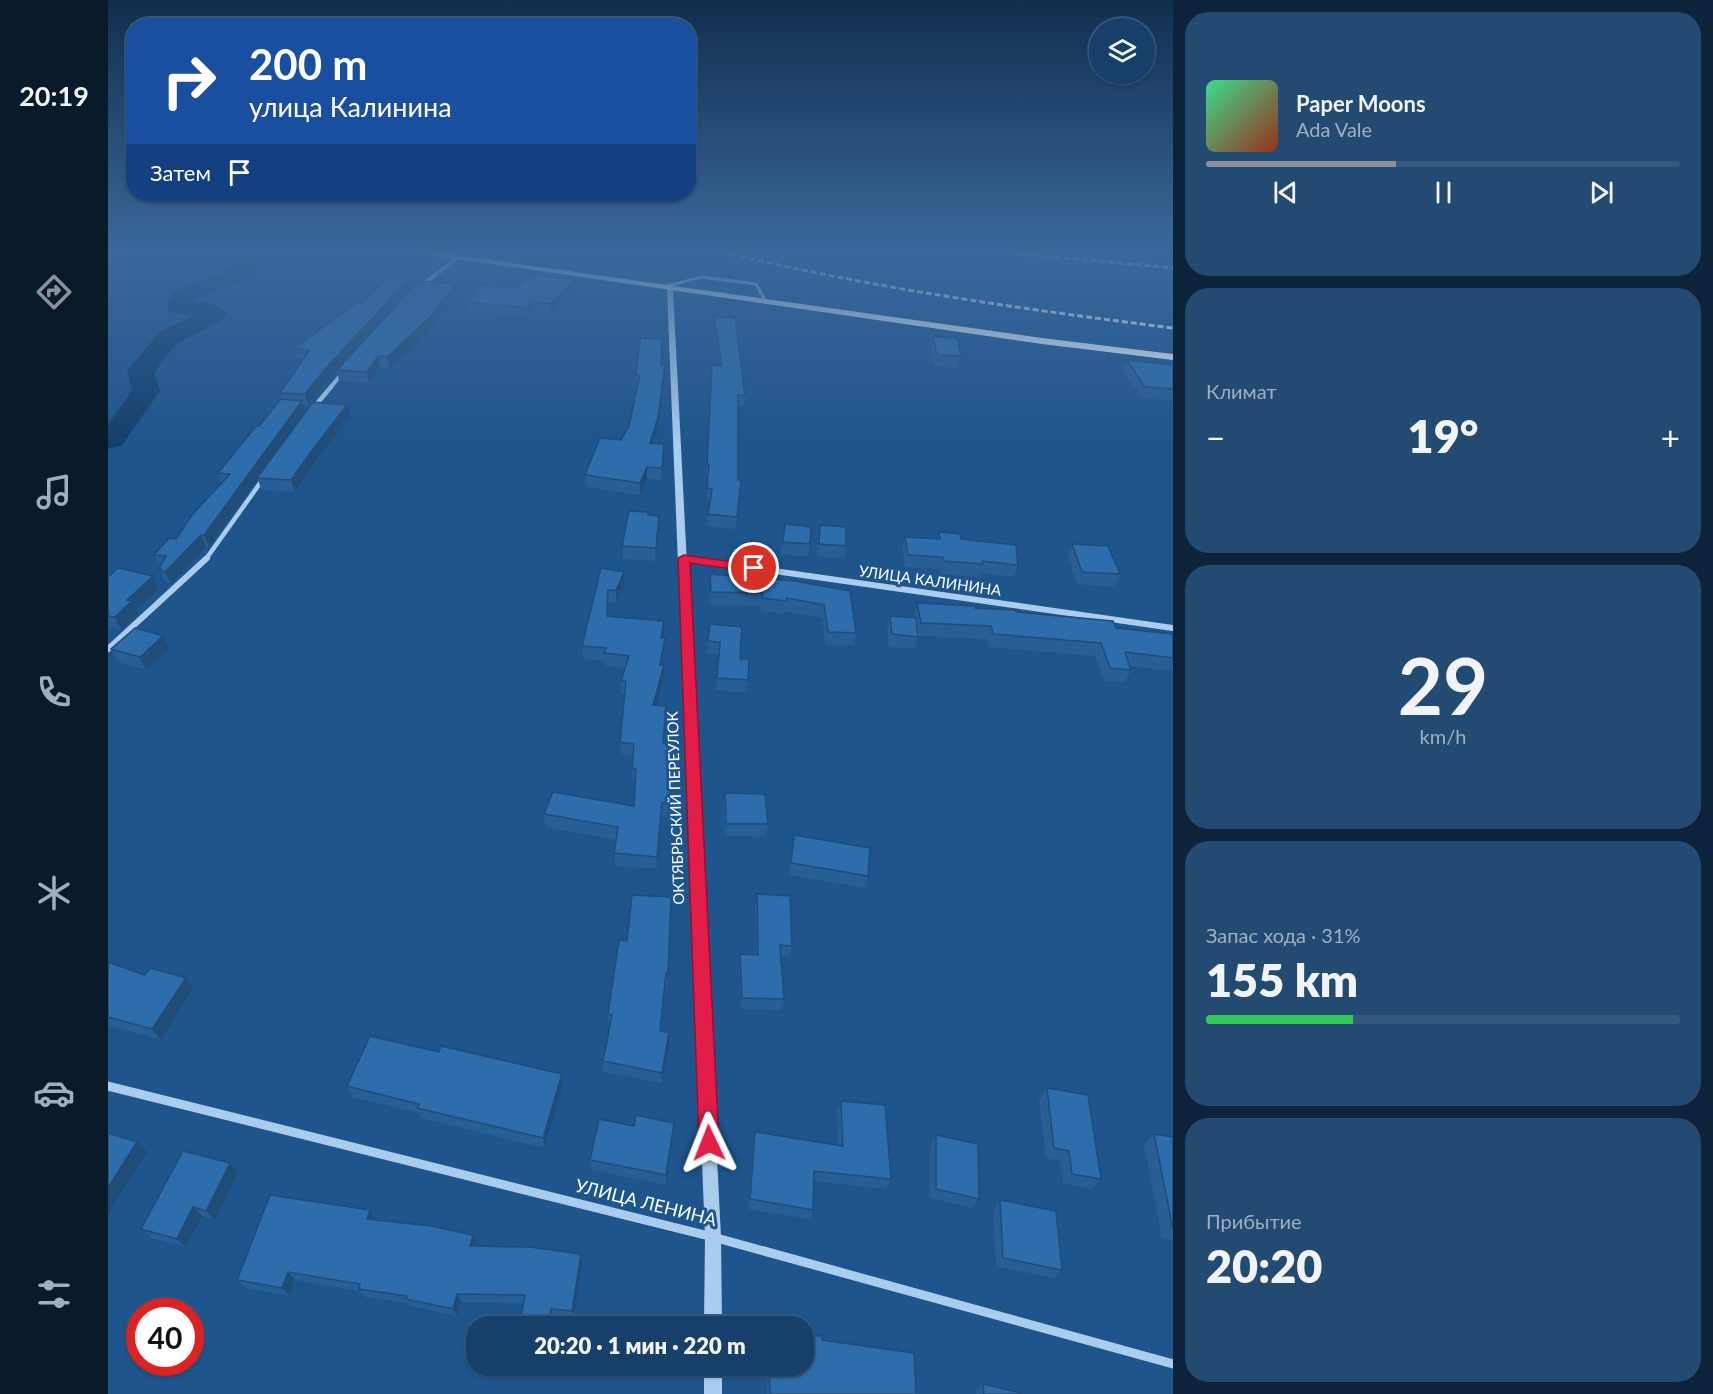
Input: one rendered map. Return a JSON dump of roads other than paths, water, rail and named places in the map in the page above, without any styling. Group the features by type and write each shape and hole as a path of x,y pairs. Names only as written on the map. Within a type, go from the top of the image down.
{"main road":[{"path":"873,317 1173,357"}],"street":[{"name":"ОКТЯБРЬСКИЙ ПЕРЕУЛОК","path":"668,317 684,558 713,1237 713,1316"},
{"path":"311,412 346,367"},
{"path":"108,649 204,562 264,478"},
{"name":"УЛИЦА КАЛИНИНА","path":"684,558 1173,628"},
{"name":"УЛИЦА ЛЕНИНА","path":"108,1086 713,1237 1173,1364"},
{"path":"713,1376 713,1394"}],"waterway":[{"path":"108,440 112,439 146,391 140,371 168,338 209,317"}],"railway":[{"path":"1091,317 1173,328"}]}
